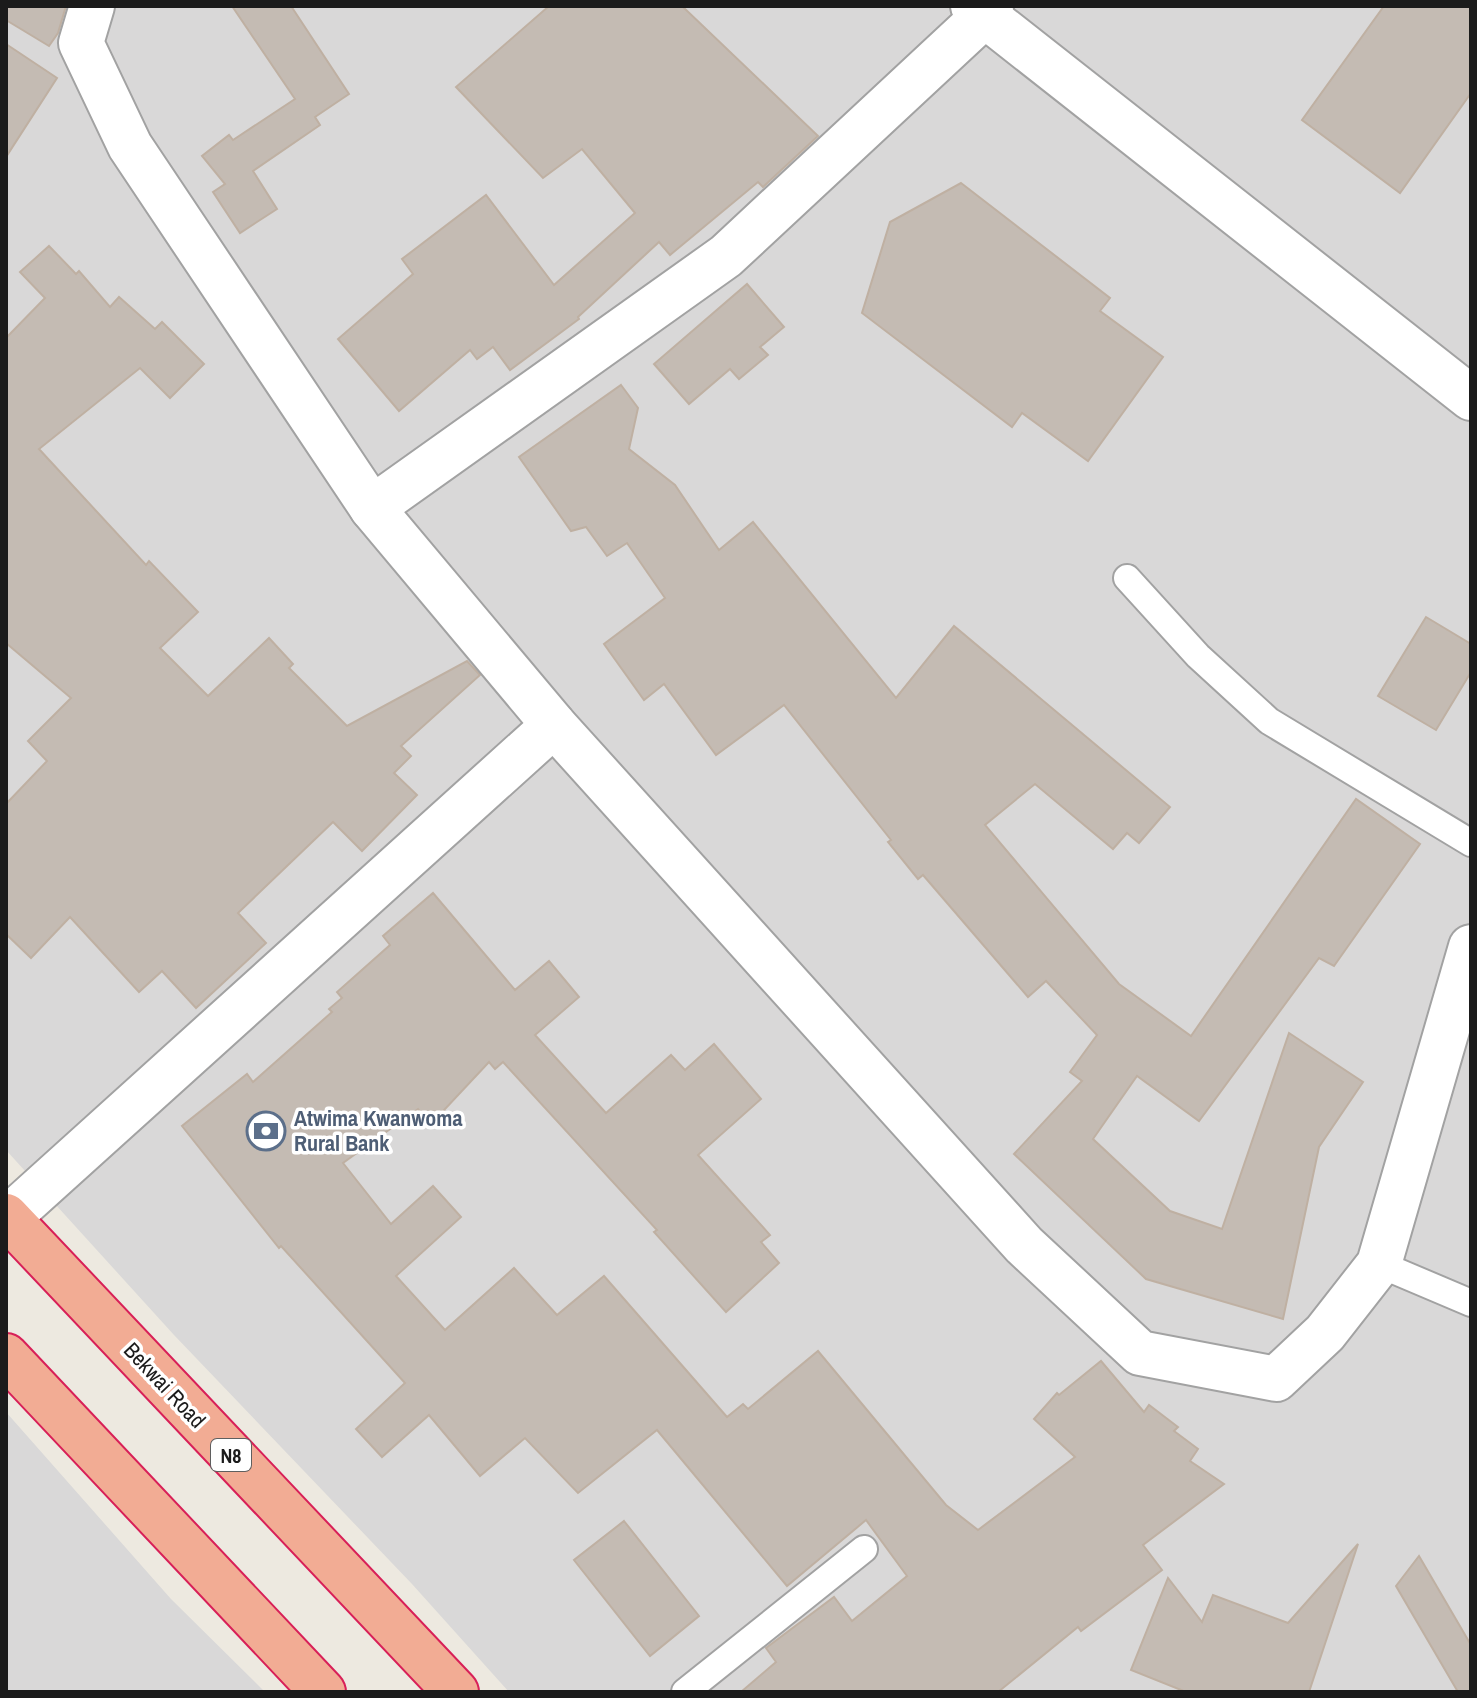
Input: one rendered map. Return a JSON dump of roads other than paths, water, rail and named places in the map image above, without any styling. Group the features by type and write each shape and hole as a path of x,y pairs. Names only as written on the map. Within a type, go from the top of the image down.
{"highway":[{"name":"Bekwai Road","path":"7,1217 456,1692"},
{"path":"6,1356 323,1692"}],"street":[{"path":"92,6 81,43 130,146 372,508 554,725 1024,1245 1140,1353 1276,1379 1325,1333 1379,1264 1471,947"},
{"path":"372,508 726,256 983,9 1471,398"},
{"path":"7,1217 554,725"}],"lane":[{"path":"1127,578 1198,656 1269,721 1471,843"},
{"path":"1379,1264 1471,1303"},
{"path":"685,1692 864,1549"}],"place":[{"name":"Atwima Kwanwoma Rural Bank","path":"266,1131"}]}
